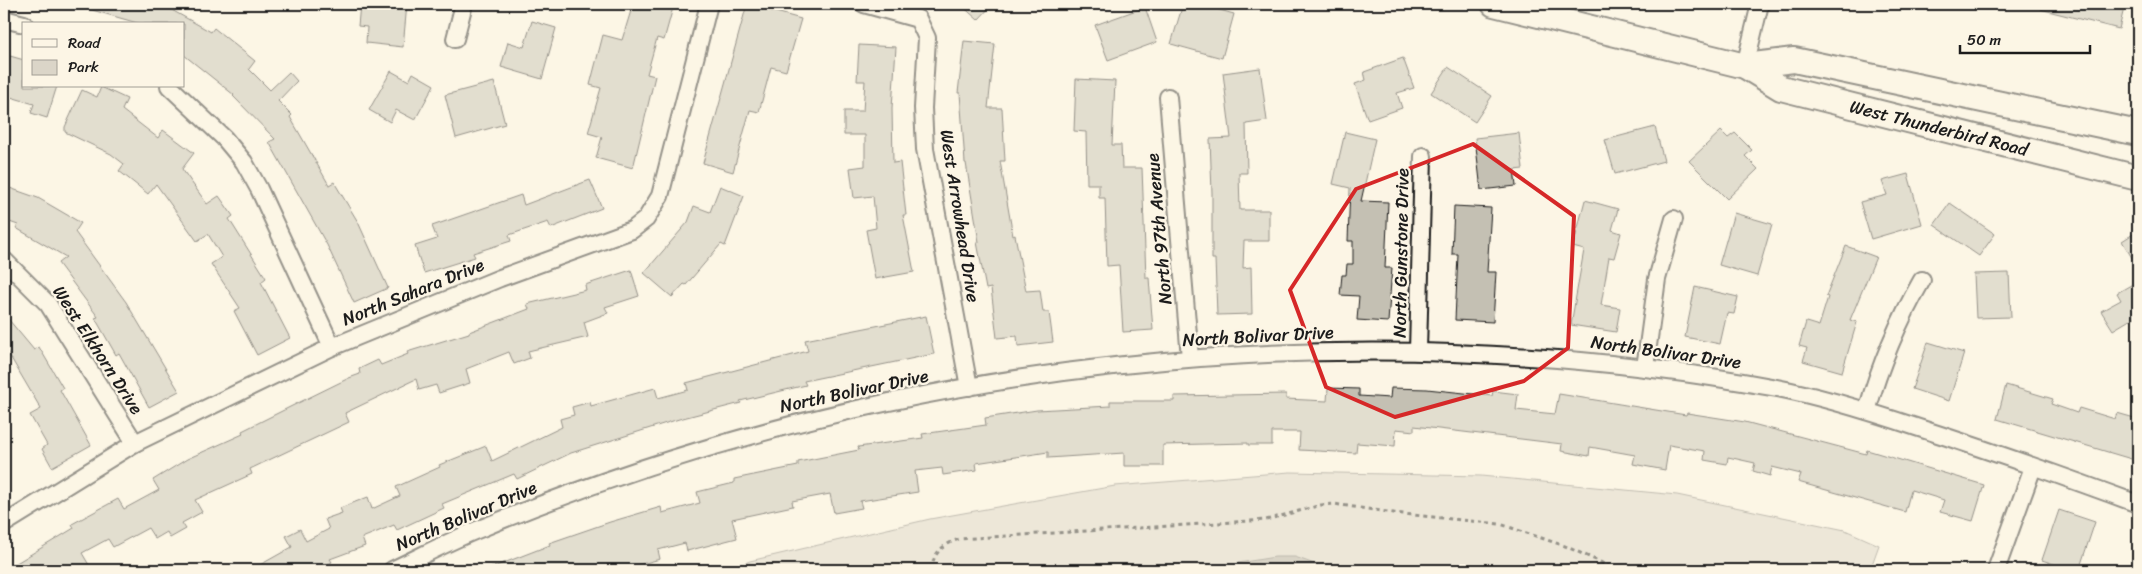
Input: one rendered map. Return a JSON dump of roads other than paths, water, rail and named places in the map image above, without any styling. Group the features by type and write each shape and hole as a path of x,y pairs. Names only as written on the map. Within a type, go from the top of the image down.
{"main road":[{"name":"West Thunderbird Road","path":"1494,4 1745,66 1781,88 2138,178"},
{"name":"West Thunderbird Road","path":"1745,66 1794,60 2138,133"}],"street":[{"path":"455,40 464,4"},
{"name":"North Sahara Drive","path":"4,524 135,444 332,347 500,278 632,230 646,219 660,196 709,4"},
{"name":"West Arrowhead Drive","path":"864,4 918,19 927,38 923,108 925,149 969,387"},
{"path":"1745,66 1760,4"},
{"path":"4,19 22,24"},
{"path":"171,88 224,138 244,162 259,189 332,347"},
{"name":"North 97th Avenue","path":"1168,97 1190,358"},
{"name":"North Gunstone Drive","path":"1418,351 1423,156"},
{"path":"1645,368 1657,279 1674,219"},
{"name":"West Elkhorn Drive","path":"4,260 48,304 135,444"},
{"path":"1867,411 1888,348 1904,312 1922,280"},
{"name":"North Bolivar Drive","path":"392,570 480,529 617,476 736,439 838,412 969,387 1086,369 1190,358 1306,352 1418,351 1571,359 1645,368 1780,389 1867,411 2033,466 2138,504"},
{"path":"1996,570 2033,466"}]}
